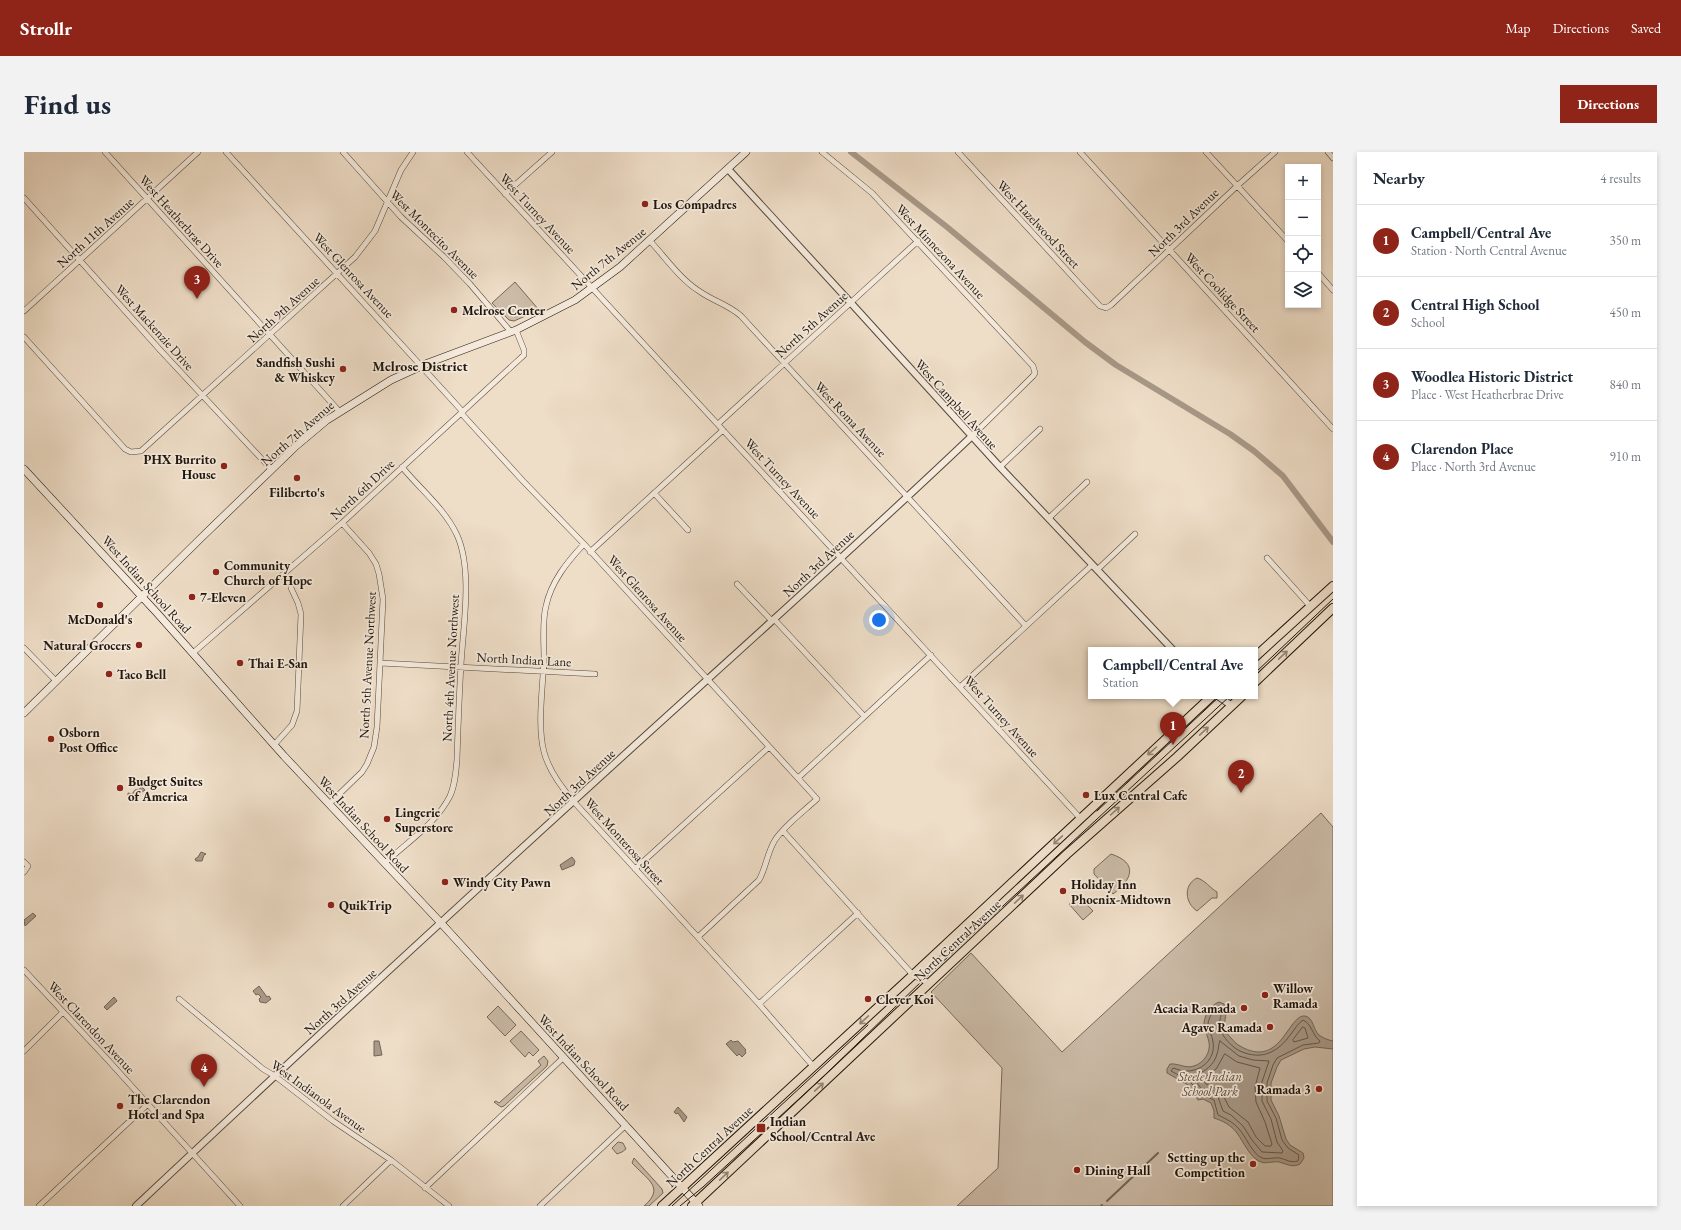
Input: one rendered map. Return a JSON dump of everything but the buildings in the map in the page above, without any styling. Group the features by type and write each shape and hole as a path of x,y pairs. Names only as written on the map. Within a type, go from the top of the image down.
{"main road":[{"name":"North 7th Avenue","path":"24,713 272,470 312,432 339,411 390,380 422,366 514,331 565,305 592,288 620,267 650,241 746,152"},
{"name":"West Indian School Road","path":"24,469 142,596 274,745 441,923 626,1125 689,1195 695,1205"},
{"path":"1258,654 1333,586"},
{"path":"1258,679 1333,608"},
{"name":"North Central Avenue","path":"662,1206 914,974 1209,699"},
{"name":"North Central Avenue","path":"695,1205 1067,854 1177,757 1239,699"}],"street":[{"name":"West Heatherbrae Drive","path":"105,152 339,411"},
{"name":"North 11th Avenue","path":"24,311 198,152"},
{"name":"West Montecito Avenue","path":"343,152 401,217 444,257 514,331"},
{"name":"North 9th Avenue","path":"24,337 125,449 133,452 139,452 203,396 355,257 375,231 401,170 413,152"},
{"name":"West Turney Avenue","path":"467,152 1081,819"},
{"path":"505,194 552,152"},
{"name":"West Minnezona Avenue","path":"822,152 872,193 1033,366 1035,372"},
{"name":"West Hazelwood Street","path":"958,152 1100,306 1106,308"},
{"name":"West Coolidge Street","path":"1080,152 1333,429"},
{"path":"1206,152 1285,238"},
{"name":"North 3rd Avenue","path":"1106,308 1111,305 1274,152"},
{"path":"1328,152 1333,158"},
{"name":"West Glenrosa Avenue","path":"228,153 422,366 523,481 584,544 817,799 783,831"},
{"name":"West Campbell Avenue","path":"728,169 1000,467 1170,647"},
{"name":"West Mackenzie Drive","path":"24,198 272,470"},
{"name":"West Roma Avenue","path":"650,241 699,292 733,309 741,316 1026,626"},
{"name":"North 5th Avenue","path":"718,424 918,241"},
{"path":"1321,276 1333,290"},
{"name":"North 6th Drive","path":"193,653 342,523 524,355 524,350 514,331"},
{"name":"North 3rd Avenue","path":"136,1206 441,923 972,436 1035,372"},
{"path":"1000,467 1040,429"},
{"path":"590,552 723,430"},
{"name":"North 4th Avenue Northwest","path":"384,863 439,813 450,796 456,777 465,597 465,563 463,550 451,524 439,508 402,467"},
{"path":"1049,518 1087,482"},
{"path":"654,493 688,530"},
{"name":"North 5th Avenue Northwest","path":"329,804 362,772 374,747 377,727 383,599 376,564 369,553 342,523"},
{"path":"1097,570 1135,534"},
{"name":"West Monterosa Street","path":"584,544 570,559 558,576 546,606 541,730 544,752 556,779 574,802 759,1004 813,1066"},
{"path":"1267,558 1311,606"},
{"path":"960,687 1092,565"},
{"path":"737,584 864,716"},
{"path":"274,745 292,725 297,711 300,614 297,599 291,588"},
{"path":"24,648 56,680"},
{"path":"798,778 931,655"},
{"name":"North Indian Lane","path":"380,663 543,670 595,674"},
{"path":"1222,699 1232,706"},
{"path":"635,869 769,747"},
{"path":"698,937 759,880 765,870 771,847 775,839 783,831 914,974 929,983"},
{"path":"24,872 26,864"},
{"path":"759,1004 858,913"},
{"name":"West Clarendon Avenue","path":"24,970 240,1206"},
{"name":"West Indianola Avenue","path":"179,999 263,1069 275,1076 333,1120 391,1160 449,1206"},
{"path":"24,1051 63,1012"},
{"path":"425,1188 564,1057"},
{"path":"39,1206 148,1104"},
{"path":"540,1206 626,1125"},
{"path":"343,1206 391,1160"}],"green space":[{"path":"515,282 539,310 514,321 509,320 492,303"},
{"name":"Steele Indian School Park","path":"1321,813 1333,827 1333,1206 957,1206 998,1168 1002,1068 931,992 971,953 1062,1052"},
{"path":"1111,854 1126,862 1130,872 1125,883 1113,894 1094,874 1094,869"},
{"path":"1197,878 1203,880 1217,892 1217,898 1212,898 1197,911 1190,903 1187,894 1189,885"},
{"path":"1078,895 1093,911 1083,920 1069,904"},
{"path":"498,1006 516,1025 505,1036 487,1017"},
{"path":"521,1031 539,1050 533,1056 529,1052 525,1057 510,1041"},
{"path":"544,1056 548,1061 547,1066 504,1106 501,1107 494,1102 496,1101 499,1103 541,1065 538,1061"},
{"path":"618,1142 623,1143 626,1149 617,1154 612,1148"},
{"path":"634,1158 662,1189 663,1193 649,1206 644,1206 650,1200 654,1189 649,1180 632,1163"}],"water":[{"path":"141,786 145,790 139,797 132,799 128,797 128,793 132,794 135,790 140,789"},
{"path":"201,852 206,854 204,855 202,861 196,861 195,859"},
{"path":"572,857 575,861 574,865 562,870 560,865"},
{"path":"33,913 36,916 25,926 24,920"},
{"path":"259,986 267,997 269,996 271,999 266,1003 260,1002 259,999 261,997 258,994 256,995 253,991"},
{"path":"114,997 117,1001 107,1010 104,1007"},
{"path":"1219,1002 1224,1004 1226,1009 1224,1025 1227,1033 1239,1045 1254,1052 1265,1051 1274,1047 1282,1039 1293,1023 1299,1018 1305,1016 1310,1019 1319,1035 1333,1041 1333,1049 1315,1047 1304,1049 1281,1060 1271,1083 1271,1100 1279,1116 1286,1139 1290,1145 1303,1153 1304,1158 1300,1164 1292,1166 1279,1162 1263,1163 1257,1160 1253,1157 1232,1128 1224,1122 1214,1118 1214,1111 1211,1103 1203,1099 1198,1100 1190,1087 1167,1073 1167,1069 1170,1064 1191,1067 1198,1065 1204,1060 1209,1050 1209,1040 1204,1027 1206,1015 1213,1006"},
{"path":"731,1040 733,1042 738,1041 746,1050 746,1053 742,1057 739,1054 737,1056 726,1044"},
{"path":"374,1041 379,1041 382,1055 374,1056"},
{"path":"678,1107 687,1117 684,1122 678,1113 676,1114 674,1112"}],"waterway":[{"path":"851,152 947,227 1085,342 1116,365 1230,434 1254,451 1283,476 1333,542"},
{"path":"1107,1201 1158,1153"}],"tram line":[{"path":"1258,670 1333,599"},
{"path":"1097,811 1217,699"},
{"path":"680,1206 703,1187 825,1075 923,980 1227,699"},
{"path":"672,1206 868,1025"}],"place":[{"name":"Los Compadres","path":"645,204"},
{"name":"Woodlea Historic District","path":"197,299"},
{"name":"Melrose Center","path":"454,310"},
{"name":"Sandfish Sushi & Whiskey","path":"343,369"},
{"name":"PHX Burrito House","path":"224,466"},
{"name":"Filiberto's","path":"297,478"},
{"name":"Community Church of Hope","path":"216,572"},
{"name":"7-Eleven","path":"192,597"},
{"name":"McDonald's","path":"100,605"},
{"name":"Natural Grocers","path":"139,645"},
{"name":"Thai E-San","path":"240,663"},
{"name":"Taco Bell","path":"109,674"},
{"name":"Osborn Post Office","path":"51,739"},
{"name":"Campbell/Central Ave","path":"1173,745"},
{"name":"Budget Suites of America","path":"120,788"},
{"name":"Central High School","path":"1241,793"},
{"name":"Lux Central Cafe","path":"1086,795"},
{"name":"Lingerie Superstore","path":"387,819"},
{"name":"Windy City Pawn","path":"445,882"},
{"name":"Holiday Inn Phoenix-Midtown","path":"1063,891"},
{"name":"QuikTrip","path":"331,905"},
{"name":"Willow Ramada","path":"1265,995"},
{"name":"Clever Koi","path":"868,999"},
{"name":"Acacia Ramada","path":"1244,1008"},
{"name":"Agave Ramada","path":"1270,1027"},
{"name":"Clarendon Place","path":"204,1087"},
{"name":"Ramada 3","path":"1319,1089"},
{"name":"The Clarendon Hotel and Spa","path":"120,1106"},
{"name":"Indian School/Central Ave","path":"761,1128"},
{"name":"Setting up the Competition","path":"1253,1164"},
{"name":"Dining Hall","path":"1077,1170"}],"district":[{"name":"Melrose District","path":"420,366"}]}
